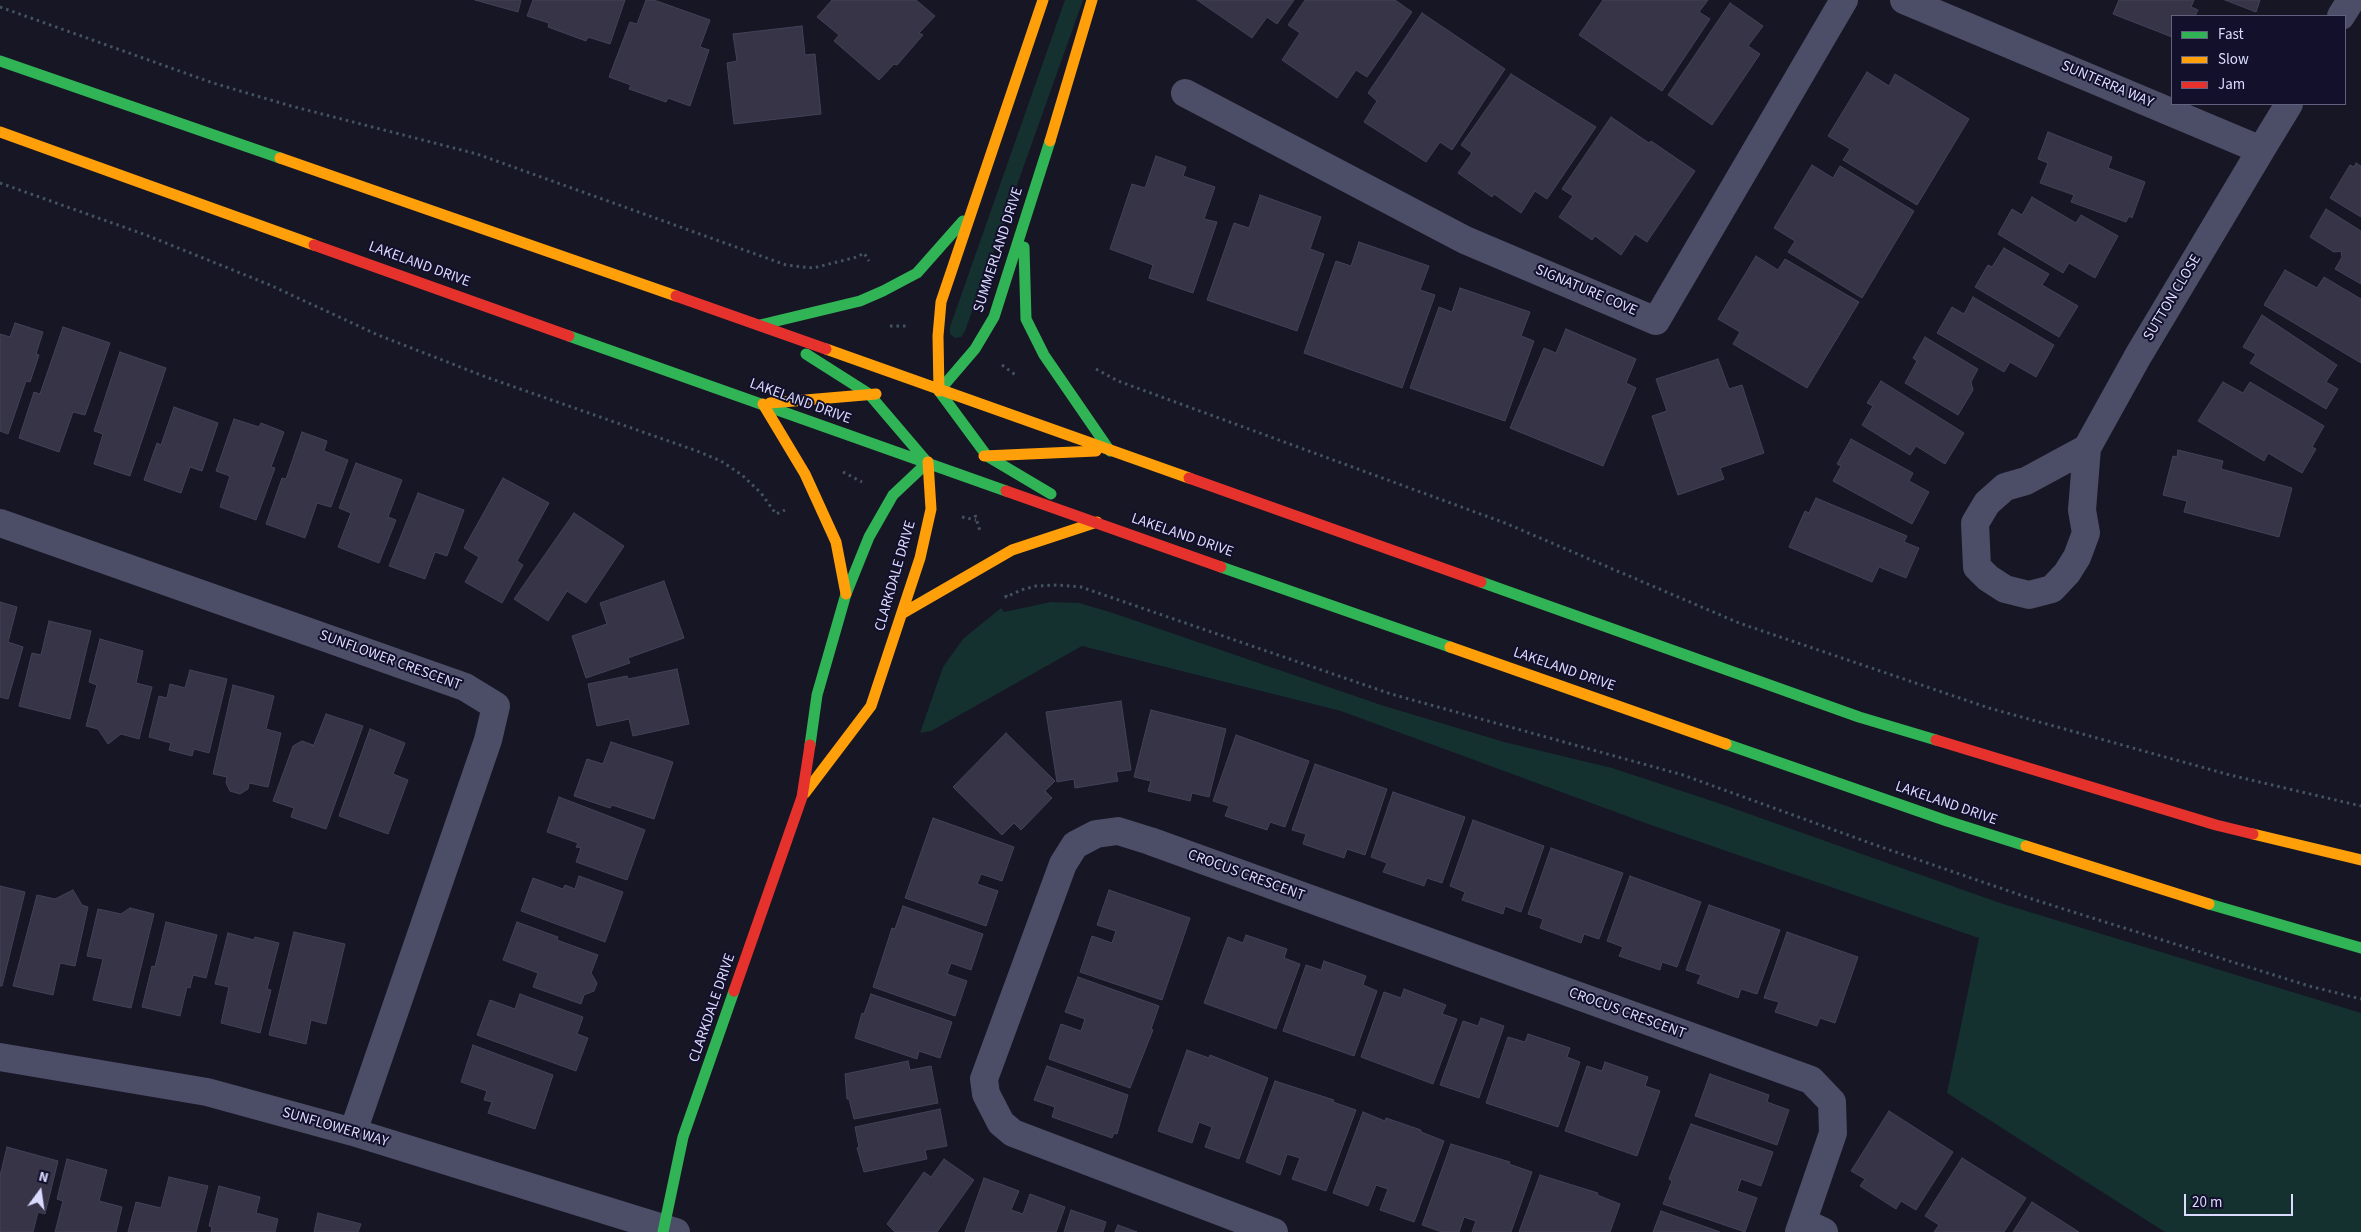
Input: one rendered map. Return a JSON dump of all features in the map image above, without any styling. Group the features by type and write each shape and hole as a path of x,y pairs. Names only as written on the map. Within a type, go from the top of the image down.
{"main road":[{"path":"1043,0 941,302 938,336 939,391 987,456 1097,522"},
{"name":"SUMMERLAND DRIVE","path":"939,391 975,349 994,317 1024,228 1092,0"},
{"path":"0,61 760,325 939,391 1859,717 2216,825 2361,860"},
{"name":"LAKELAND DRIVE","path":"0,132 763,404 1947,821 2211,905 2361,948"},
{"path":"760,325 860,301 917,273 971,212"},
{"path":"1024,228 1026,319 1044,355 1110,451"},
{"path":"760,325 869,394 928,462 987,456 1110,451"},
{"path":"909,392 939,391"},
{"path":"846,594 836,542 805,474 763,404 889,393"},
{"name":"CLARKDALE DRIVE","path":"668,1230 683,1137 802,796 817,695 846,594 869,537 893,495 928,462"},
{"name":"CLARKDALE DRIVE","path":"802,796 871,706 920,558 931,509 928,462"},
{"path":"903,614 1012,550 1097,522"}],"street":[{"name":"SIGNATURE COVE","path":"1185,94 1465,240 1656,321 1844,0"},
{"name":"SUNTERRA WAY","path":"1904,0 2261,150"},
{"path":"2342,15 2351,0"},
{"path":"2261,150 2288,105"},
{"name":"SUTTON CLOSE","path":"2086,448 2026,481 2005,487 1987,503 1974,523 1977,567 1988,578 2005,589 2029,595 2052,589 2067,573 2077,556 2086,532 2082,510 2086,448 2138,356 2261,150"},
{"name":"SUNFLOWER CRESCENT","path":"0,524 464,687 496,706 485,749 353,1132"},
{"name":"CROCUS CRESCENT","path":"1261,1230 1013,1133 1001,1123 986,1094 984,1079 1063,864 1074,845 1096,834 1118,831 1150,841 1811,1080 1832,1102 1833,1133 1809,1229"},
{"name":"SUNFLOWER WAY","path":"0,1057 207,1092 353,1132 668,1230"}],"path":[{"path":"0,7 213,83 290,106 477,154 786,265 813,268 858,258 864,254 874,269"},
{"path":"0,183 146,235 270,285 378,335 486,377 697,451 720,461 742,475 761,493 776,514 792,506"},
{"path":"888,326 909,326"},
{"path":"1091,364 1103,374 1118,382 1505,523 1739,623 1990,708 2230,775 2361,806"},
{"path":"840,470 865,483"},
{"path":"974,512 981,536"},
{"path":"1006,595 1006,597 1036,586 1081,587 1391,694 1486,722 1576,744 1683,775 2026,897 2309,986 2361,999"}],"green space":[{"path":"1065,0 1083,0 965,331 961,337 955,338 950,334 950,327"},
{"path":"1051,602 1079,603 1113,613 1381,705 1504,742 1612,768 1721,804 2000,903 2361,1013 2361,1232 2165,1232 1947,1093 1979,938 1651,825 1341,711 1082,646 931,731 920,733 943,667 963,639 1001,608 1004,612"}],"building":[{"path":"475,0 521,0 518,12"},
{"path":"533,0 625,0 610,44 588,37 586,41 548,27 549,23 527,16"},
{"path":"646,0 654,0 710,20 700,47 709,50 690,106 668,98 666,102 629,89 631,85 609,77 630,22 637,24"},
{"path":"832,0 916,0 935,16 919,33 923,35 897,65 894,64 879,80 834,41 839,35 817,17"},
{"path":"1197,0 1294,0 1277,24 1267,17 1252,38"},
{"path":"1305,0 1395,0 1412,12 1367,77 1356,70 1337,98 1282,60 1300,33 1288,25"},
{"path":"1603,0 1708,0 1699,12 1710,19 1662,91 1579,35"},
{"path":"2119,0 2194,0 2191,7 2198,10 2196,15 2171,15 2171,37 2113,14"},
{"path":"2225,0 2260,0 2256,12"},
{"path":"1730,3 1763,26 1748,46 1760,54 1712,125 1668,95"},
{"path":"1422,13 1505,69 1452,150 1440,142 1426,162 1364,122 1377,101 1368,93"},
{"path":"802,26 805,55 815,54 821,114 734,124 727,63 737,61 733,34"},
{"path":"1867,72 1889,86 1895,74 1969,119 1917,205 1843,160 1850,149 1828,136"},
{"path":"1511,74 1596,127 1547,199 1535,191 1521,213 1494,194 1492,197 1458,173 1472,153 1461,145"},
{"path":"1611,117 1695,171 1647,242 1635,234 1621,255 1595,236 1592,240 1559,217 1573,196 1562,189"},
{"path":"2048,132 2112,157 2108,168 2145,182 2132,218 2129,216 2126,222 2071,202 2074,195 2040,183 2048,163 2038,159"},
{"path":"1156,156 1186,167 1183,176 1215,187 1204,219 1217,222 1193,293 1149,278 1153,265 1110,249 1132,184 1145,188"},
{"path":"2356,163 2361,166 2361,217 2330,198 2350,165 2354,167"},
{"path":"1812,165 1833,178 1840,166 1914,211 1862,298 1788,252 1795,241 1774,228"},
{"path":"1260,195 1321,217 1310,249 1324,254 1297,331 1207,300 1234,223 1249,228"},
{"path":"2032,197 2076,223 2081,215 2118,236 2095,278 2069,263 2063,273 1998,234 2012,209 2022,215"},
{"path":"2326,209 2361,231 2361,284 2335,269 2342,257 2341,251 2334,252 2310,237"},
{"path":"1359,242 1429,266 1420,290 1435,295 1402,388 1304,353 1336,261 1351,266"},
{"path":"2004,248 2049,274 2042,285 2078,306 2059,337 1975,287 1988,265 1992,267"},
{"path":"1756,256 1778,270 1785,259 1859,302 1807,388 1733,344 1740,332 1718,319"},
{"path":"2285,270 2317,288 2324,277 2361,299 2361,363 2264,305"},
{"path":"1460,288 1530,312 1521,336 1534,341 1505,421 1410,388 1439,307 1452,312"},
{"path":"1973,297 2054,345 2036,377 2010,362 2004,372 1937,333 1952,307 1964,314"},
{"path":"2262,315 2337,365 2326,382 2338,389 2326,409 2250,363 2256,354 2243,347"},
{"path":"15,323 43,332 36,354 39,355 30,382 26,381 8,434 0,431 0,334 10,337"},
{"path":"63,327 110,343 85,415 73,412 59,452 19,438 34,392 40,394"},
{"path":"1566,329 1636,359 1626,383 1636,388 1603,466 1510,428 1544,348 1556,353"},
{"path":"1925,337 1978,369 1971,382 1973,390 1958,415 1905,383 1917,361 1913,358"},
{"path":"120,352 166,368 130,476 94,464 103,434 94,431"},
{"path":"1718,359 1729,389 1742,385 1764,453 1720,468 1724,479 1678,495 1652,416 1667,411 1656,379"},
{"path":"1881,381 1964,433 1945,464 1916,446 1910,455 1862,425 1873,406 1867,403"},
{"path":"2223,382 2243,393 2250,382 2324,426 2312,447 2316,449 2302,473 2268,453 2264,461 2198,421"},
{"path":"174,407 218,423 202,471 190,467 181,493 144,480 157,443 161,445"},
{"path":"234,419 259,427 261,423 284,432 271,467 275,468 256,520 220,507 230,476 216,471"},
{"path":"302,432 327,441 324,451 348,460 331,507 317,503 305,538 266,524 282,478 286,479"},
{"path":"1851,439 1913,473 1909,481 1929,492 1912,524 1833,481 1841,466 1837,464"},
{"path":"2178,450 2223,461 2221,469 2292,488 2279,537 2184,512 2187,501 2163,495 2173,456 2177,457"},
{"path":"356,463 402,480 388,517 396,520 379,563 338,547 351,513 339,508"},
{"path":"503,478 549,503 517,561 523,565 502,603 465,582 479,557 464,548"},
{"path":"418,493 464,510 447,556 435,552 425,579 389,566"},
{"path":"1816,498 1907,536 1904,542 1919,548 1906,578 1879,567 1872,582 1789,547 1805,511 1809,513"},
{"path":"574,513 624,546 586,603 567,591 548,621 514,599"},
{"path":"664,581 684,638 628,658 630,663 586,678 572,636 607,624 600,603"},
{"path":"0,602 17,607 8,642 23,647 8,699 0,697"},
{"path":"49,621 91,631 70,719 19,706 32,653 41,655"},
{"path":"100,639 143,651 136,683 152,687 139,739 121,734 108,744 98,729 86,726 97,685 89,682"},
{"path":"677,669 689,724 633,736 629,719 597,726 588,684 627,676 628,679"},
{"path":"190,670 227,679 209,753 194,749 192,756 169,750 171,743 149,737 159,696 167,698 170,684 185,688"},
{"path":"233,685 274,696 266,729 281,733 268,787 249,783 248,789 240,794 230,791 226,783 227,777 213,774"},
{"path":"1121,701 1131,770 1116,772 1118,781 1075,788 1074,779 1057,782 1046,712"},
{"path":"1151,710 1226,729 1209,797 1192,793 1190,801 1148,791 1151,781 1134,777"},
{"path":"326,714 363,726 326,829 291,817 294,808 273,801 293,746 302,741 313,745 313,747"},
{"path":"370,729 405,743 393,774 408,780 388,834 339,816"},
{"path":"1006,733 1055,781 1045,791 1052,798 1021,830 1014,823 1002,835 953,787"},
{"path":"1236,735 1309,761 1285,827 1270,822 1267,830 1225,816 1229,806 1213,801"},
{"path":"611,742 673,762 654,819 612,805 610,808 574,796 587,759 603,764"},
{"path":"1315,764 1387,789 1365,855 1347,849 1344,858 1303,844 1306,834 1292,830"},
{"path":"1393,792 1465,817 1442,883 1427,878 1424,886 1383,872 1387,863 1371,857"},
{"path":"559,797 645,830 627,880 576,862 581,848 576,847 578,843 547,832"},
{"path":"933,818 1014,847 1002,881 981,874 977,884 998,891 986,926 905,898"},
{"path":"1473,820 1544,846 1521,912 1505,906 1503,914 1462,900 1465,892 1450,886"},
{"path":"1551,848 1623,873 1599,939 1584,934 1581,943 1540,928 1543,919 1528,914"},
{"path":"579,876 623,892 605,942 521,911 533,878 563,889 565,885 575,889"},
{"path":"1630,876 1701,902 1677,967 1662,962 1660,970 1619,956 1623,947 1607,941"},
{"path":"0,886 25,892 2,986 0,986"},
{"path":"73,890 82,905 88,907 75,966 60,963 53,995 13,986 37,895 55,899"},
{"path":"1109,890 1190,918 1162,1000 1080,972 1092,936 1112,943 1116,931 1097,925"},
{"path":"1709,905 1780,930 1757,994 1741,989 1738,998 1697,983 1701,975 1686,970"},
{"path":"903,906 983,934 971,970 951,963 947,974 967,981 955,1016 873,987 892,928 895,929"},
{"path":"130,908 154,914 131,1008 93,1000 103,959 87,956 98,909 121,914"},
{"path":"166,922 217,935 206,978 193,975 190,988 187,987 180,1016 142,1007 152,966 155,967"},
{"path":"517,922 558,937 557,940 598,955 591,973 597,983 594,991 584,995 581,1004 533,987 538,973 503,960"},
{"path":"294,932 345,944 326,1024 311,1020 306,1044 269,1035"},
{"path":"1787,932 1858,957 1835,1023 1820,1018 1817,1026 1775,1012 1779,1002 1764,998"},
{"path":"228,933 254,940 255,937 279,943 267,989 271,990 260,1033 221,1023 229,987 215,984"},
{"path":"1246,935 1287,949 1284,958 1300,964 1276,1029 1204,1003 1228,937 1243,943"},
{"path":"1324,961 1366,976 1363,985 1377,991 1354,1056 1283,1031 1306,965 1321,970"},
{"path":"1078,977 1159,1006 1151,1029 1153,1030 1130,1088 1049,1059 1061,1024 1081,1031 1085,1019 1065,1012"},
{"path":"1404,989 1446,1005 1442,1014 1457,1019 1433,1084 1361,1057 1384,992 1401,998"},
{"path":"520,994 583,1017 577,1034 588,1038 576,1071 477,1035 490,1000 515,1009"},
{"path":"871,994 952,1022 940,1058 919,1051 917,1059 855,1038 862,1013 864,1014"},
{"path":"1481,1018 1504,1026 1479,1098 1440,1085 1463,1021 1478,1026"},
{"path":"1528,1034 1570,1048 1567,1057 1580,1062 1558,1127 1486,1103 1508,1037 1525,1042"},
{"path":"473,1045 553,1075 535,1129 488,1113 492,1102 484,1100 487,1091 461,1082"},
{"path":"1187,1050 1209,1058 1210,1055 1268,1078 1239,1159 1205,1147 1212,1127 1199,1122 1192,1143 1158,1131"},
{"path":"908,1061 910,1070 931,1066 938,1103 854,1119 849,1099 847,1099 845,1074"},
{"path":"1605,1062 1648,1077 1645,1086 1660,1091 1637,1156 1565,1131 1587,1066 1602,1071"},
{"path":"1047,1066 1128,1095 1117,1134 1114,1133 1112,1138 1052,1117 1055,1107 1034,1100"},
{"path":"1710,1074 1769,1095 1767,1102 1789,1110 1777,1145 1695,1116"},
{"path":"1275,1081 1334,1100 1333,1102 1356,1110 1326,1191 1292,1179 1300,1158 1287,1154 1280,1175 1246,1162"},
{"path":"940,1109 947,1146 925,1150 927,1159 864,1172 857,1148 859,1147 855,1127"},
{"path":"1889,1111 1953,1152 1916,1210 1901,1201 1896,1209 1860,1186 1865,1179 1851,1171"},
{"path":"1363,1112 1385,1121 1386,1118 1421,1130 1421,1132 1444,1141 1414,1222 1380,1210 1388,1189 1376,1185 1368,1206 1333,1193"},
{"path":"1691,1124 1773,1152 1761,1186 1741,1179 1737,1191 1757,1198 1745,1232 1663,1204 1672,1181 1669,1179"},
{"path":"1451,1144 1510,1162 1509,1164 1532,1172 1511,1232 1472,1232 1476,1221 1464,1217 1459,1232 1442,1232 1422,1225"},
{"path":"7,1147 58,1161 45,1214 38,1212 33,1232 0,1232 0,1176"},
{"path":"1962,1158 2026,1198 2004,1232 1934,1232 1939,1225 1925,1216"},
{"path":"67,1159 107,1170 99,1201 122,1207 116,1232 55,1232 63,1201 57,1199"},
{"path":"944,1159 974,1180 937,1232 895,1232 887,1224 924,1172 931,1177"},
{"path":"1540,1175 1598,1193 1597,1195 1620,1204 1610,1232 1519,1232"},
{"path":"169,1177 208,1186 196,1232 128,1232 136,1202 161,1208"},
{"path":"984,1178 1019,1191 1011,1210 1023,1214 1030,1194 1065,1207 1056,1232 965,1232"},
{"path":"219,1186 260,1197 256,1213 278,1219 275,1232 211,1232 212,1227 209,1226"},
{"path":"2032,1202 2079,1232 2013,1232"},
{"path":"1071,1210 1106,1222 1103,1232 1064,1232"},
{"path":"1661,1211 1720,1232 1653,1232"},
{"path":"318,1213 361,1224 358,1232 314,1232"},
{"path":"1118,1225 1137,1232 1115,1232"}],"traffic: fast":[{"path":"0,61 280,158"},
{"path":"939,391 975,349 994,317 1050,141"},
{"path":"760,325 860,301 883,291 917,273 963,221"},
{"path":"1024,247 1026,319 1044,355 1110,451"},
{"path":"569,336 1006,491"},
{"path":"806,354 869,394 927,462"},
{"path":"939,391 987,456 1051,494"},
{"path":"810,745 817,695 846,594 869,537 893,495 928,462"},
{"path":"1221,567 1450,647"},
{"path":"1481,582 1859,717 1936,740"},
{"path":"1726,744 1947,821 2026,846"},
{"path":"2209,904 2361,948"},
{"path":"663,1232 683,1137 734,991"}],"traffic: slow":[{"path":"939,391 938,336 941,302 1043,0"},
{"path":"1050,141 1092,0"},
{"path":"0,132 314,245"},
{"path":"280,158 676,296"},
{"path":"826,349 1189,478"},
{"path":"770,403 876,394"},
{"path":"763,404 805,474 836,542 846,594"},
{"path":"984,456 1096,451"},
{"path":"805,793 871,706 920,558 931,509 928,462"},
{"path":"903,613 1012,550 1097,522"},
{"path":"1450,647 1726,744"},
{"path":"2253,834 2361,860"},
{"path":"2026,846 2209,904"}],"traffic: jam":[{"path":"314,245 569,336"},
{"path":"676,296 826,349"},
{"path":"1189,478 1481,582"},
{"path":"1006,491 1221,567"},
{"path":"1936,740 2216,825 2253,834"},
{"path":"734,991 802,797 810,745"}]}
